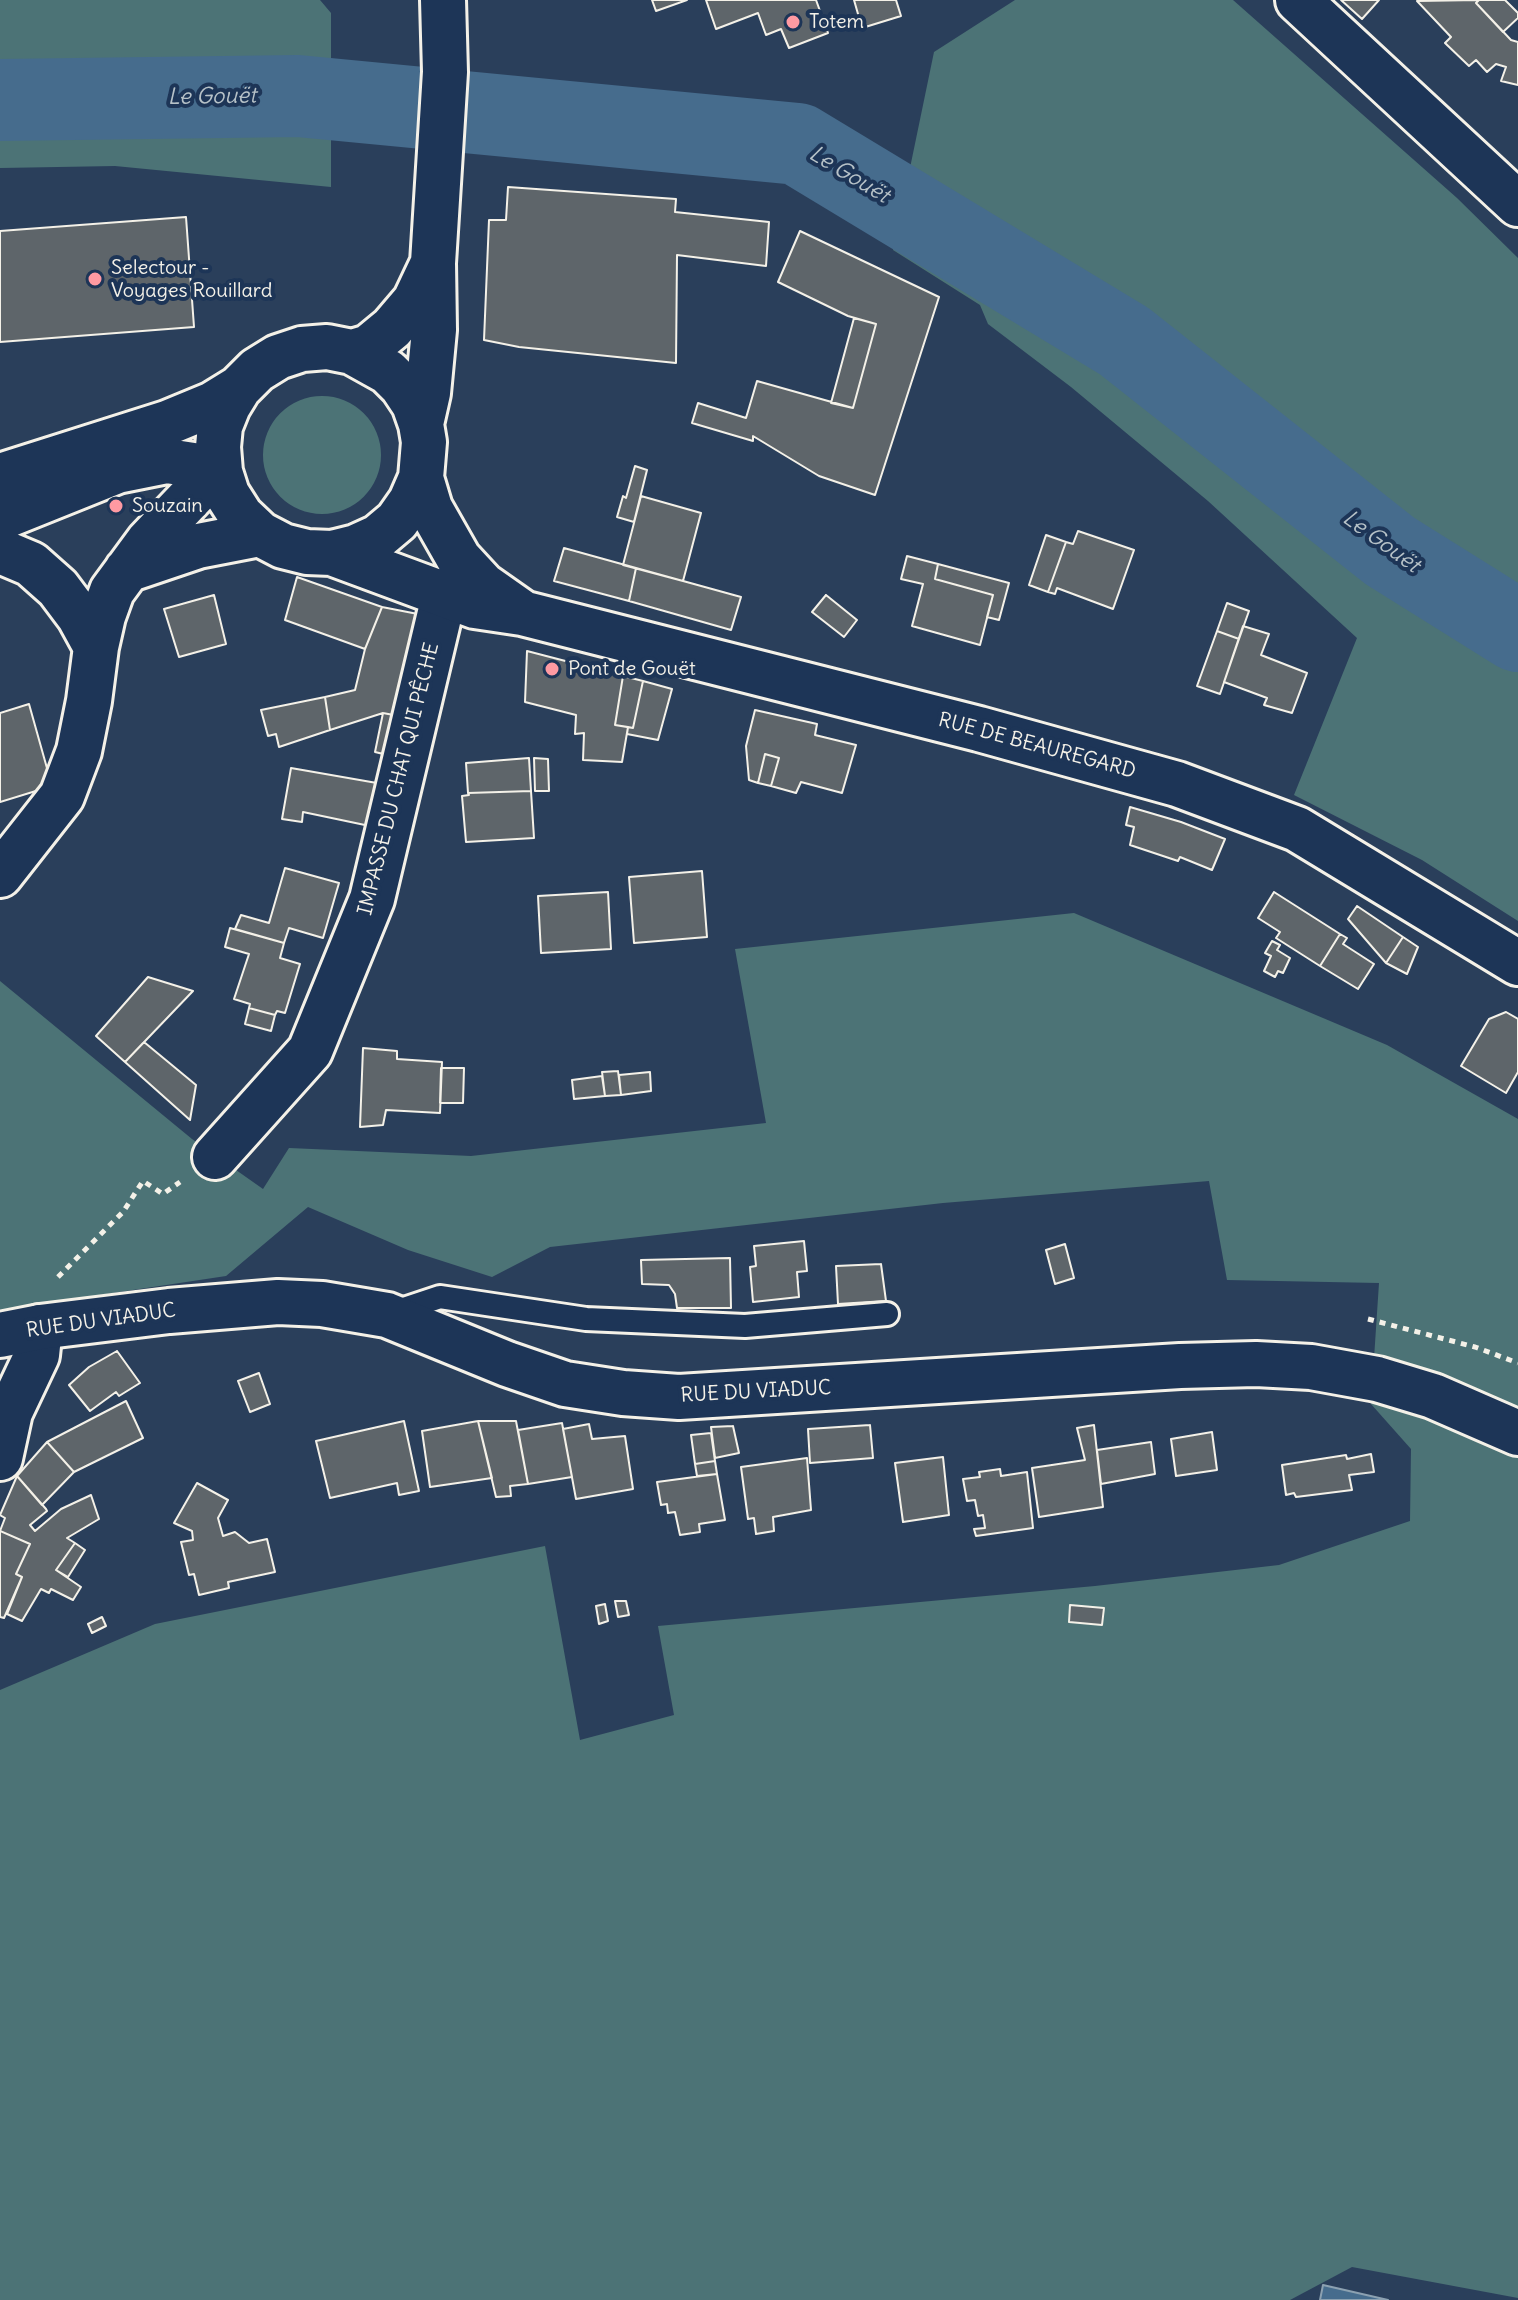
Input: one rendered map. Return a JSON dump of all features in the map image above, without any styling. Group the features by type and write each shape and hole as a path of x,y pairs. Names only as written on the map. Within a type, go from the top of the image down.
{"main road":[{"path":"421,424 428,393 434,330 433,263 441,179 445,72 443,0"},
{"path":"1298,0 1518,204"},
{"path":"352,352 369,347 392,328 415,301 433,263"},
{"path":"0,476 167,423 213,404 239,388 267,363 302,349 327,347 371,360 395,379 414,404 421,424 424,460 421,478 404,511 378,537 332,553 307,552 283,546 260,534 241,516 227,494 220,471 220,426 239,388"},
{"path":"0,518 117,471 167,461 220,471"},
{"path":"0,875 62,796 79,751 96,647 112,591 148,542 204,483 220,471"},
{"path":"421,478 430,508 459,559 483,585 522,613"},
{"path":"127,570 198,546 260,534"},
{"path":"0,551 31,564 58,588 79,616 96,647"},
{"name":"RUE DE BEAUREGARD","path":"332,553 475,606 522,613 979,729 1177,784 1297,829 1518,963"},
{"name":"IMPASSE DU CHAT QUI PÊCHE","path":"215,1157 310,1051 361,927 372,899 444,596"},
{"name":"RUE DU VIADUC","path":"20,1331 169,1311 278,1302 352,1307 387,1315 565,1384 679,1397 1041,1373 1256,1364 1311,1367 1377,1379 1433,1396 1518,1433"},
{"path":"0,1458 10,1412 37,1355 20,1331"}],"lane":[{"path":"387,1315 440,1297 586,1319 745,1326 887,1314"}],"path":[{"path":"20,1331 58,1277 123,1212 143,1181 163,1194 215,1157"},
{"path":"1368,1319 1475,1347 1518,1363"}],"green space":[{"path":"0,0 320,0 331,13 331,187 115,166 0,168"},
{"path":"1015,0 1233,0 1457,198 1518,258 1518,921 1422,860 1294,795 1357,638 1208,501 1071,387 988,324 980,305 893,250 934,52"},
{"path":"322,396 345,401 364,413 376,432 381,455 376,478 364,497 345,509 322,514 299,509 280,497 268,478 263,455 268,432 280,413 299,401"},
{"path":"1074,913 1387,1045 1518,1119 1518,2298 1352,2267 1290,2300 0,2300 0,1690 155,1624 545,1546 580,1740 674,1715 658,1626 1095,1586 1279,1565 1410,1521 1411,1449 1371,1404 1379,1283 1227,1280 1209,1181 943,1203 550,1247 492,1277 408,1250 308,1207 226,1276 0,1310 0,981 192,1139 263,1189 289,1148 471,1156 766,1123 735,949"}],"water":[{"path":"1323,2285 1388,2300 1320,2300"}],"building":[{"path":"652,0 687,0 656,11"},
{"name":"Totem","path":"706,0 816,0 828,33 789,48 781,29 766,35 758,13 716,29"},
{"path":"854,0 896,0 901,16 862,28"},
{"path":"1341,0 1379,0 1362,19"},
{"path":"1479,0 1505,0 1518,13 1518,18 1503,32 1476,3"},
{"path":"1479,0 1476,3 1511,40 1518,42 1518,85 1501,81 1506,67 1496,64 1487,72 1476,60 1469,66 1445,43 1451,37 1417,1"},
{"path":"508,187 676,199 675,212 769,222 766,266 677,255 676,363 519,347 484,340 489,220 506,220"},
{"name":"Selectour - Voyages Rouillard","path":"186,217 194,327 0,342 0,231"},
{"path":"800,231 939,297 875,495 819,476 753,436 753,441 692,423 698,403 746,418 757,381 853,408 876,324 848,316 778,282"},
{"path":"854,318 876,324 853,408 831,403"},
{"path":"635,466 647,470 634,522 617,517"},
{"path":"641,496 701,513 683,581 623,565"},
{"path":"1078,531 1134,550 1113,609 1057,588 1055,594 1048,592 1066,542 1073,544"},
{"path":"1046,535 1066,542 1048,592 1029,585"},
{"path":"564,548 636,568 629,601 554,581"},
{"path":"907,556 938,564 935,579 993,595 980,645 912,626 923,584 901,579"},
{"path":"938,564 1009,583 999,620 987,617 993,595 935,579"},
{"path":"636,568 741,597 731,630 629,601"},
{"path":"297,577 382,607 365,649 285,620"},
{"path":"214,595 226,644 179,657 164,609"},
{"path":"826,595 857,620 844,637 812,612"},
{"path":"1227,603 1249,611 1239,639 1217,631"},
{"path":"382,607 433,617 409,718 383,713 330,730 325,697 355,690 365,649"},
{"path":"1243,626 1269,634 1261,655 1307,673 1292,713 1264,705 1267,698 1224,682"},
{"path":"1217,631 1239,639 1220,694 1197,686"},
{"path":"527,651 623,676 615,725 628,727 622,762 583,760 584,733 575,734 576,715 525,702"},
{"path":"623,676 643,681 633,728 615,725"},
{"path":"643,681 672,689 658,740 627,734 628,727 633,728"},
{"path":"325,697 330,730 279,747 276,734 268,736 261,710"},
{"path":"29,704 52,786 0,802 0,713"},
{"path":"755,710 817,724 815,735 856,745 842,793 801,782 796,793 771,786 779,758 765,754 758,783 749,780 746,746"},
{"path":"383,713 409,718 400,758 375,752"},
{"path":"765,754 779,758 771,786 758,783"},
{"path":"529,758 531,791 468,793 466,763"},
{"path":"534,758 548,759 549,791 535,791"},
{"path":"291,768 394,786 384,829 303,812 302,822 282,819"},
{"path":"531,791 534,838 466,842 462,796 468,793"},
{"path":"1130,807 1225,839 1212,870 1180,857 1178,861 1130,845 1134,827 1126,825"},
{"path":"285,868 339,883 323,938 289,928 284,943 235,929 241,915 269,923"},
{"path":"702,871 707,937 634,943 629,877"},
{"path":"608,892 611,949 541,953 538,896"},
{"path":"1274,892 1340,934 1320,966 1276,938 1280,932 1258,918"},
{"path":"1357,906 1403,937 1386,963 1348,919"},
{"path":"230,928 284,943 280,958 300,964 285,1013 277,1011 275,1015 249,1008 250,1004 234,999 249,954 225,947"},
{"path":"1340,934 1347,938 1343,944 1374,964 1358,989 1320,966"},
{"path":"1403,937 1418,947 1407,974 1386,963"},
{"path":"1272,941 1280,945 1277,950 1290,958 1283,973 1278,971 1275,977 1264,971 1271,956 1265,953"},
{"path":"148,977 193,991 125,1062 96,1036"},
{"path":"249,1008 275,1015 271,1031 245,1024"},
{"path":"1506,1012 1518,1019 1518,1072 1506,1093 1461,1066 1489,1019"},
{"path":"144,1042 196,1085 190,1120 125,1062"},
{"path":"363,1048 397,1051 397,1059 442,1062 440,1113 386,1110 383,1125 360,1127"},
{"path":"441,1068 464,1068 463,1103 440,1103"},
{"path":"618,1071 621,1095 605,1096 602,1072"},
{"path":"650,1072 651,1091 621,1095 619,1075"},
{"path":"602,1076 605,1096 574,1099 572,1080"},
{"path":"804,1241 807,1271 797,1272 799,1297 753,1302 750,1267 756,1266 754,1246"},
{"path":"1065,1244 1074,1278 1055,1284 1046,1250"},
{"path":"730,1258 731,1308 677,1308 675,1294 669,1285 642,1284 641,1260"},
{"path":"881,1264 886,1301 838,1304 836,1266"},
{"path":"117,1351 140,1383 119,1396 116,1392 90,1411 69,1385 89,1367"},
{"path":"259,1373 270,1404 250,1412 238,1381"},
{"path":"126,1401 143,1438 74,1472 47,1442"},
{"path":"404,1421 419,1491 399,1495 397,1483 330,1498 316,1441"},
{"path":"478,1421 492,1478 430,1487 422,1431"},
{"path":"478,1421 516,1421 528,1484 510,1486 511,1496 496,1497"},
{"path":"562,1423 572,1477 528,1484 518,1430"},
{"path":"589,1424 592,1439 625,1436 633,1489 576,1499 563,1429"},
{"path":"870,1425 873,1458 810,1463 808,1429"},
{"path":"1094,1425 1103,1507 1039,1517 1032,1468 1085,1460 1077,1428"},
{"path":"733,1426 739,1453 715,1458 711,1427"},
{"path":"1212,1432 1217,1470 1176,1476 1171,1439"},
{"path":"711,1433 715,1461 695,1464 691,1435"},
{"path":"47,1442 74,1472 42,1505 17,1476"},
{"path":"1151,1442 1155,1474 1101,1484 1097,1450"},
{"path":"1371,1454 1374,1472 1349,1475 1352,1490 1296,1497 1294,1493 1286,1495 1282,1465"},
{"path":"943,1457 949,1515 903,1522 895,1463"},
{"path":"807,1458 811,1510 773,1517 774,1531 756,1534 754,1518 748,1519 741,1467"},
{"path":"715,1461 717,1474 697,1476 695,1464"},
{"path":"1000,1469 1001,1476 1027,1472 1033,1528 976,1536 974,1529 985,1528 983,1515 978,1516 975,1500 967,1501 963,1479 980,1477 979,1472"},
{"path":"717,1474 725,1520 699,1524 700,1532 680,1535 675,1512 668,1513 667,1504 661,1505 657,1482"},
{"path":"17,1476 47,1511 30,1525 35,1531 61,1509 91,1495 99,1519 67,1538 75,1543 56,1570 81,1587 73,1600 51,1589 49,1593 41,1589 22,1621 7,1614 22,1577 16,1574 30,1544 0,1531 5,1518 0,1515"},
{"path":"197,1483 228,1500 218,1518 223,1536 235,1532 249,1543 267,1539 275,1572 228,1582 229,1588 199,1595 194,1574 189,1575 181,1542 193,1540 192,1531 174,1523"},
{"path":"0,1531 30,1544 16,1574 22,1577 4,1618 0,1617"},
{"path":"75,1543 85,1550 68,1577 56,1570"},
{"path":"615,1601 626,1601 629,1615 618,1617"},
{"path":"605,1604 608,1621 599,1624 596,1606"},
{"path":"1070,1605 1104,1608 1102,1625 1069,1622"},
{"path":"102,1617 106,1626 92,1633 88,1624"}],"waterway":[{"name":"Le Gouët","path":"0,100 298,96 798,144 1124,341 1390,551 1518,631"}],"place":[{"name":"Totem","path":"793,22"},
{"name":"Selectour - Voyages Rouillard","path":"95,279"},
{"name":"Souzain","path":"116,506"},
{"name":"Pont de Gouët","path":"552,669"}]}
